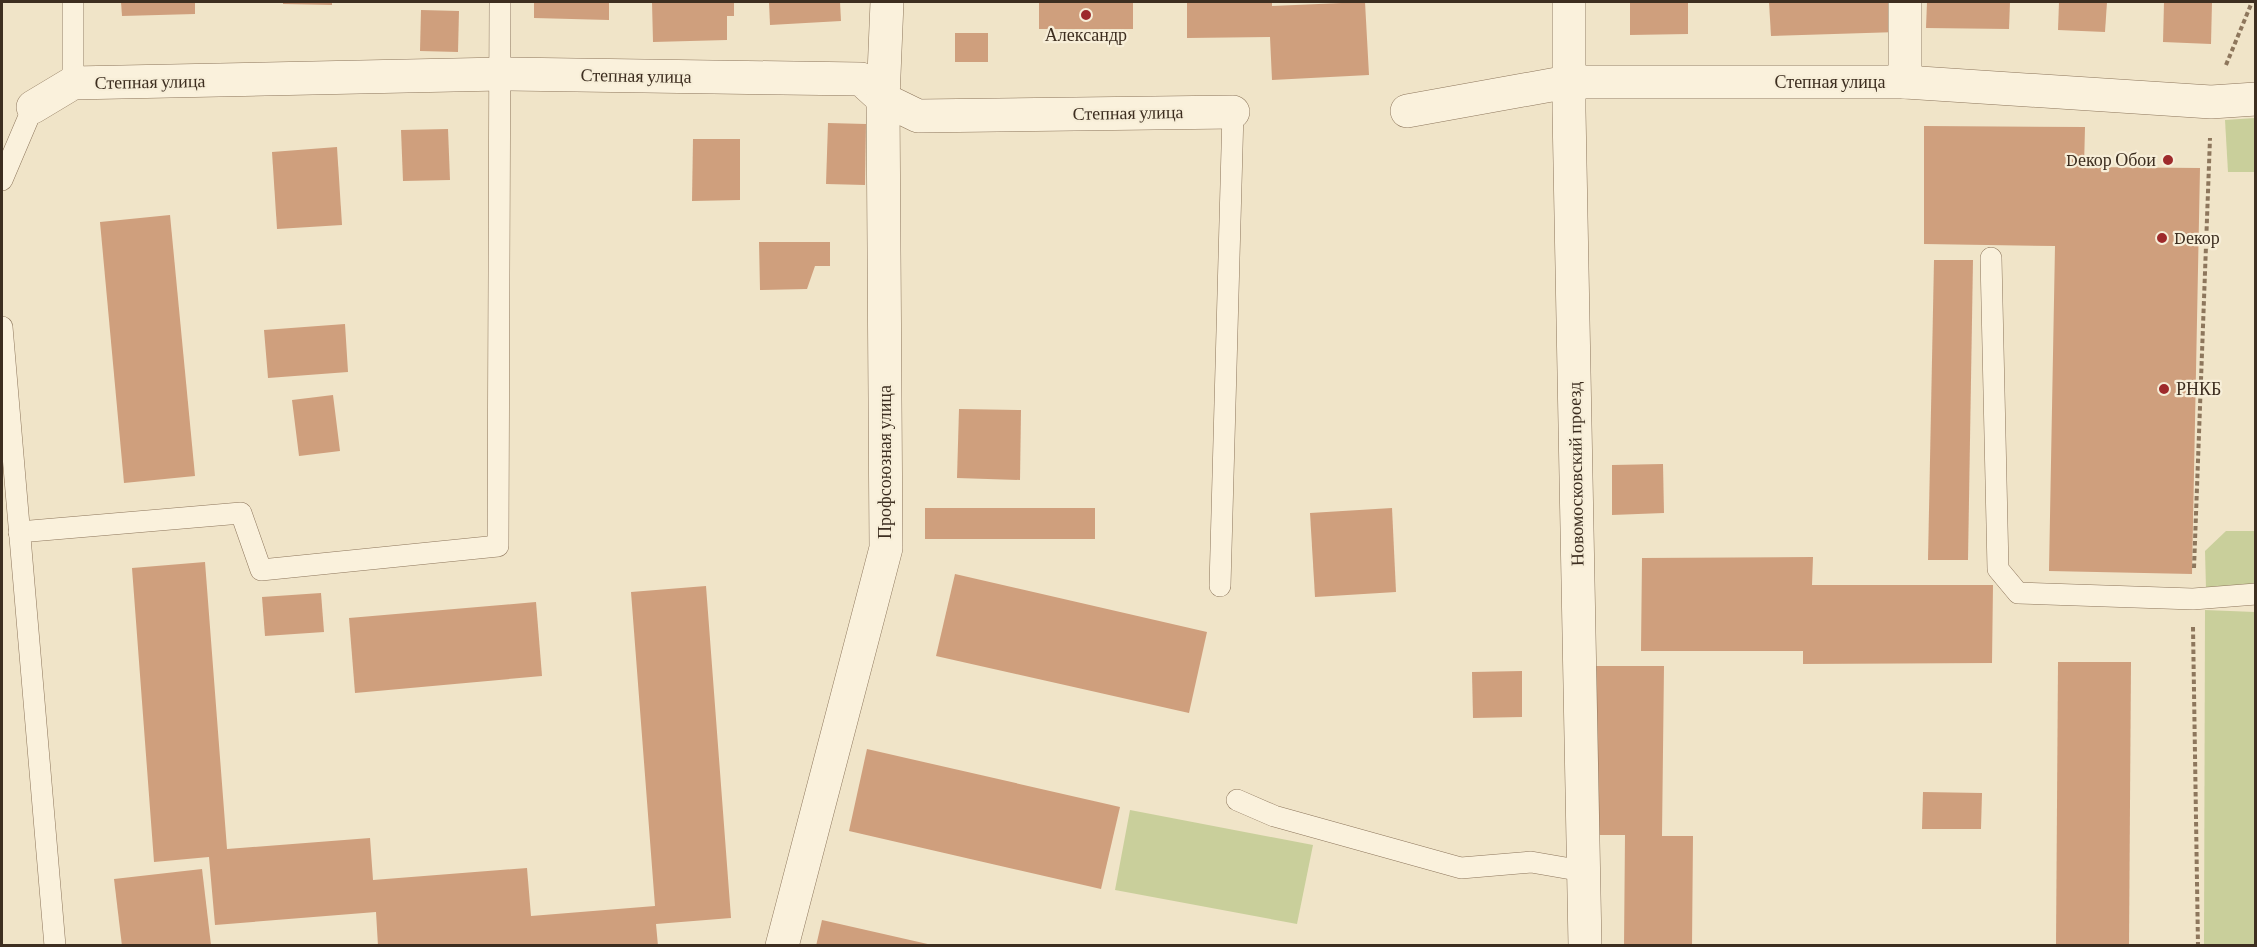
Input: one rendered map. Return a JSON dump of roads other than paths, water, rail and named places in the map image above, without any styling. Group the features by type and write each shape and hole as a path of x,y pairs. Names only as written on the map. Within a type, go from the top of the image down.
{"street":[{"name":"Профсоюзная улица","path":"782,945 886,548 883,99 887,2"},
{"name":"Новомосковский проезд","path":"1569,2 1568,82 1585,945"},
{"path":"1905,2 1905,82"},
{"name":"Степная улица","path":"33,107 73,83 501,74 861,79 883,99 918,116 1233,112"},
{"name":"Степная улица","path":"1407,111 1568,82 1905,82 2211,102 2256,99"}],"lane":[{"path":"73,2 73,83"},
{"path":"19,532 241,513 261,570 498,546 500,2"},
{"path":"2,180 33,107"},
{"path":"1220,586 1233,112"},
{"path":"1991,258 1998,569 2018,592 2193,599 2256,594"},
{"path":"2,327 55,945"},
{"path":"1237,800 1274,816 1461,868 1531,862 1584,871"}],"place":[{"name":"Александр","path":"1086,15"},
{"name":"Dекор Обои","path":"2168,160"},
{"name":"Dекор","path":"2162,238"},
{"name":"РНКБ","path":"2164,389"}]}
